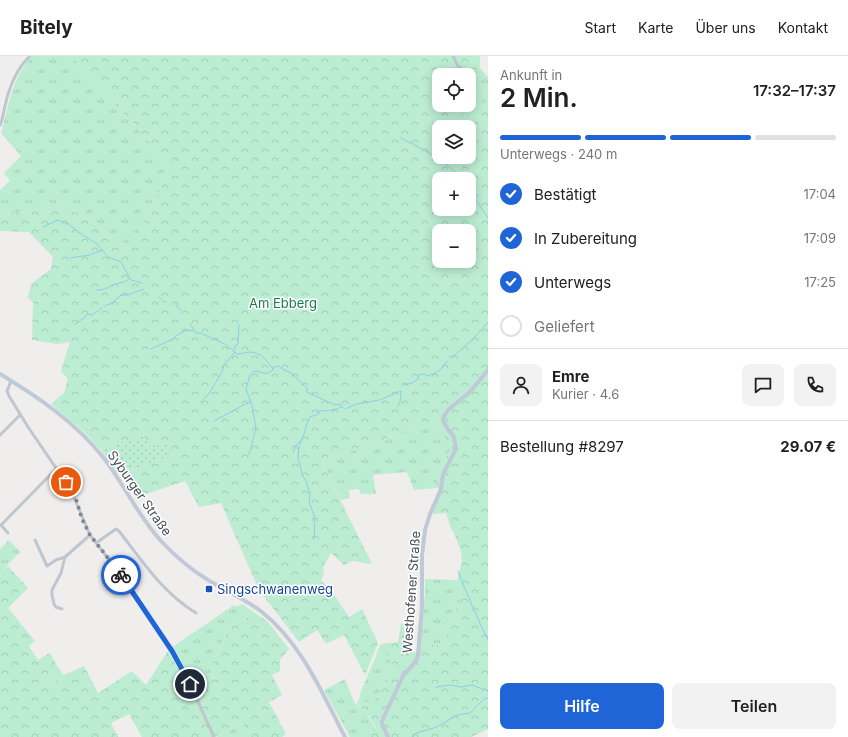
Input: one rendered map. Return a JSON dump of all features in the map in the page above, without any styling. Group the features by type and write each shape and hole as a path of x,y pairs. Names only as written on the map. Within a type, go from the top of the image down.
{"street":[{"path":"0,125 14,80 21,66 30,56"},
{"path":"453,56 461,68"},
{"name":"Westhofener Straße","path":"388,737 382,724 382,720 403,676 416,661 418,655 422,606 422,555 424,530 441,489 444,472 456,449 454,437 443,420 444,416 448,410 471,391 488,370"},
{"name":"Syburger Straße","path":"0,374 58,412 88,440 113,471 148,525 173,553 199,574 262,612 283,632 306,663 345,737"},
{"path":"12,381 7,391 8,394 20,415 74,495 82,519 90,535 110,561 172,651 195,695 214,737"},
{"path":"0,435 20,415"},
{"path":"8,533 1,525 57,468"},
{"path":"96,543 116,529 119,530 161,585 187,608 196,613"},
{"path":"35,540 48,566 56,560 65,557 90,535"},
{"path":"62,609 56,607 52,600 52,590 61,573 65,557"}],"green space":[{"path":"32,56 72,56 162,156 169,168 151,208 128,245 65,205 0,215 0,190 10,181 4,173 21,156 1,133 16,82 20,73"},
{"name":"Am Ebberg","path":"72,56 480,56 480,68 476,70 476,68 432,68 432,112 461,112 465,117 472,112 476,112 476,109 488,100 488,729 471,737 371,737 376,728 367,713 357,704 359,699 373,705 373,701 396,670 386,653 376,654 381,644 398,642 401,624 404,624 404,641 408,652 420,652 420,643 446,646 447,620 461,603 462,594 457,580 462,562 461,551 451,529 446,513 432,514 441,490 437,488 437,478 451,448 437,424 417,424 394,436 325,460 322,463 372,564 352,561 344,565 331,553 323,567 324,572 321,581 329,587 349,617 362,609 378,643 365,675 344,635 326,644 317,630 299,642 259,590 221,503 199,507 185,481 137,497 121,473 173,455 166,442 151,448 143,435 101,450 84,432 51,404 64,393 68,379 61,371 70,342 57,344 32,340 33,302 28,298 31,284 51,269 53,257 29,232 0,231 0,215 65,205 128,245 151,208 169,168 162,156"},
{"path":"480,68 488,77 488,100 476,109 476,70"},
{"path":"460,112 473,112 465,118"},
{"path":"437,423 451,448 437,478 437,488 414,490 407,472 373,475 376,494 361,494 359,489 349,490 350,498 341,500 322,463 325,460 394,436 417,424"},
{"path":"143,435 151,448 166,442 173,455 118,474 101,450"},
{"path":"9,540 20,552 0,573 0,549"},
{"path":"8,566 28,588 8,608 35,641 29,646 38,660 50,653 58,667 41,679 47,687 64,675 84,666 98,693 132,671 146,685 168,651 191,691 211,679 212,665 229,628 250,616 236,607 242,604 267,621 289,649 280,660 280,671 272,675 282,695 269,702 286,734 282,737 251,737 242,723 215,737 142,737 129,714 111,723 118,737 0,737 0,573"},
{"path":"425,579 457,580 462,594 461,603 447,620 446,646 420,643"},
{"path":"234,605 250,616 229,628 212,665 211,679 194,689 171,648"},
{"path":"386,653 396,670 373,701 373,705 359,699 361,691 377,654"},
{"path":"58,667 64,675 47,687 41,679"},
{"path":"345,679 354,702 367,713 373,725 383,737 350,737 324,690"},
{"path":"242,723 251,737 216,737"}],"waterway":[{"path":"401,138 442,161 455,172"},
{"path":"476,200 488,218"},
{"path":"43,227 58,220 68,224 96,243 108,257 121,262 131,280 142,283"},
{"path":"70,258 90,255 102,250"},
{"path":"97,290 103,290 129,279"},
{"path":"105,306 112,303 121,295 127,295 144,289"},
{"path":"159,297 166,302"},
{"path":"176,305 181,311"},
{"path":"75,324 87,314 92,315 102,308"},
{"path":"449,357 455,355 473,339 488,322"},
{"path":"190,324 196,333 200,333 225,344 237,354 250,352 258,354 264,358 273,369 273,367 279,366 291,373 307,388 307,392 335,405 339,404 343,407"},
{"path":"234,350 235,346 238,344 239,325"},
{"path":"151,349 173,339 177,335 187,330 193,331"},
{"path":"201,402 210,392 222,372 224,365 235,352"},
{"path":"404,385 412,383 418,379 419,375 424,374 427,376 436,372 441,369 447,361"},
{"path":"248,455 256,428 252,406 246,389 250,375 254,371 267,373 273,370 273,368"},
{"path":"345,409 357,404 379,400 401,391 398,406"},
{"path":"214,421 251,401"},
{"path":"314,539 315,518 309,502 310,494 302,474 298,458 299,446 310,417 319,414 318,411 342,407"},
{"path":"293,453 296,445 301,441"},
{"path":"458,571 488,641"},
{"path":"436,687 450,685 461,687 472,685 488,691"},
{"path":"413,737 416,733 437,727 457,715 470,713 484,699 488,698"}],"way so far":[{"path":"66,482 76,499 82,519 90,535 121,575"}],"place":[{"name":"Singschwanenweg","path":"209,589"}],"route":[{"path":"121,575 172,651 190,684"}]}
